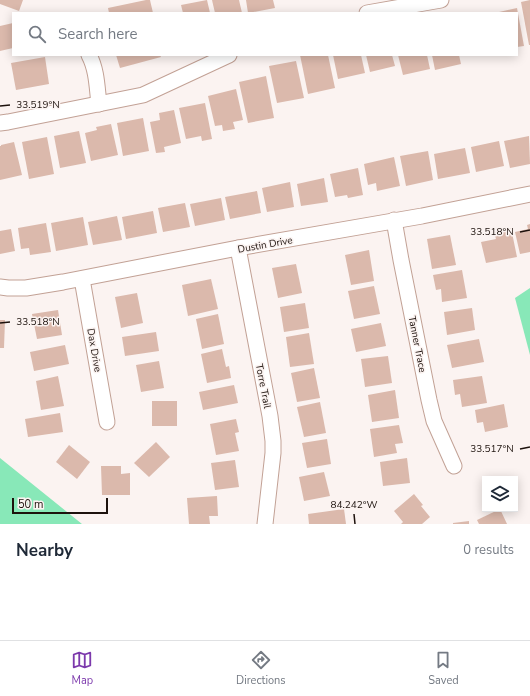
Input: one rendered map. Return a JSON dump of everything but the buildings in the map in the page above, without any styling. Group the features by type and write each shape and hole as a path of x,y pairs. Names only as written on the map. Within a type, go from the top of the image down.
{"street":[{"path":"373,12 441,0"},
{"path":"90,56 96,77 99,104"},
{"path":"0,123 143,95 227,56"},
{"name":"Dustin Drive","path":"0,287 26,288 63,282 238,248 422,216 530,194"},
{"name":"Tanner Trace","path":"394,220 434,421 454,466"},
{"name":"Torre Trail","path":"238,248 270,416 273,440 272,464 265,524"},
{"name":"Dax Drive","path":"82,278 108,422"}],"green space":[{"path":"530,288 530,355 515,298"},
{"path":"0,458 82,524 0,524"}]}
